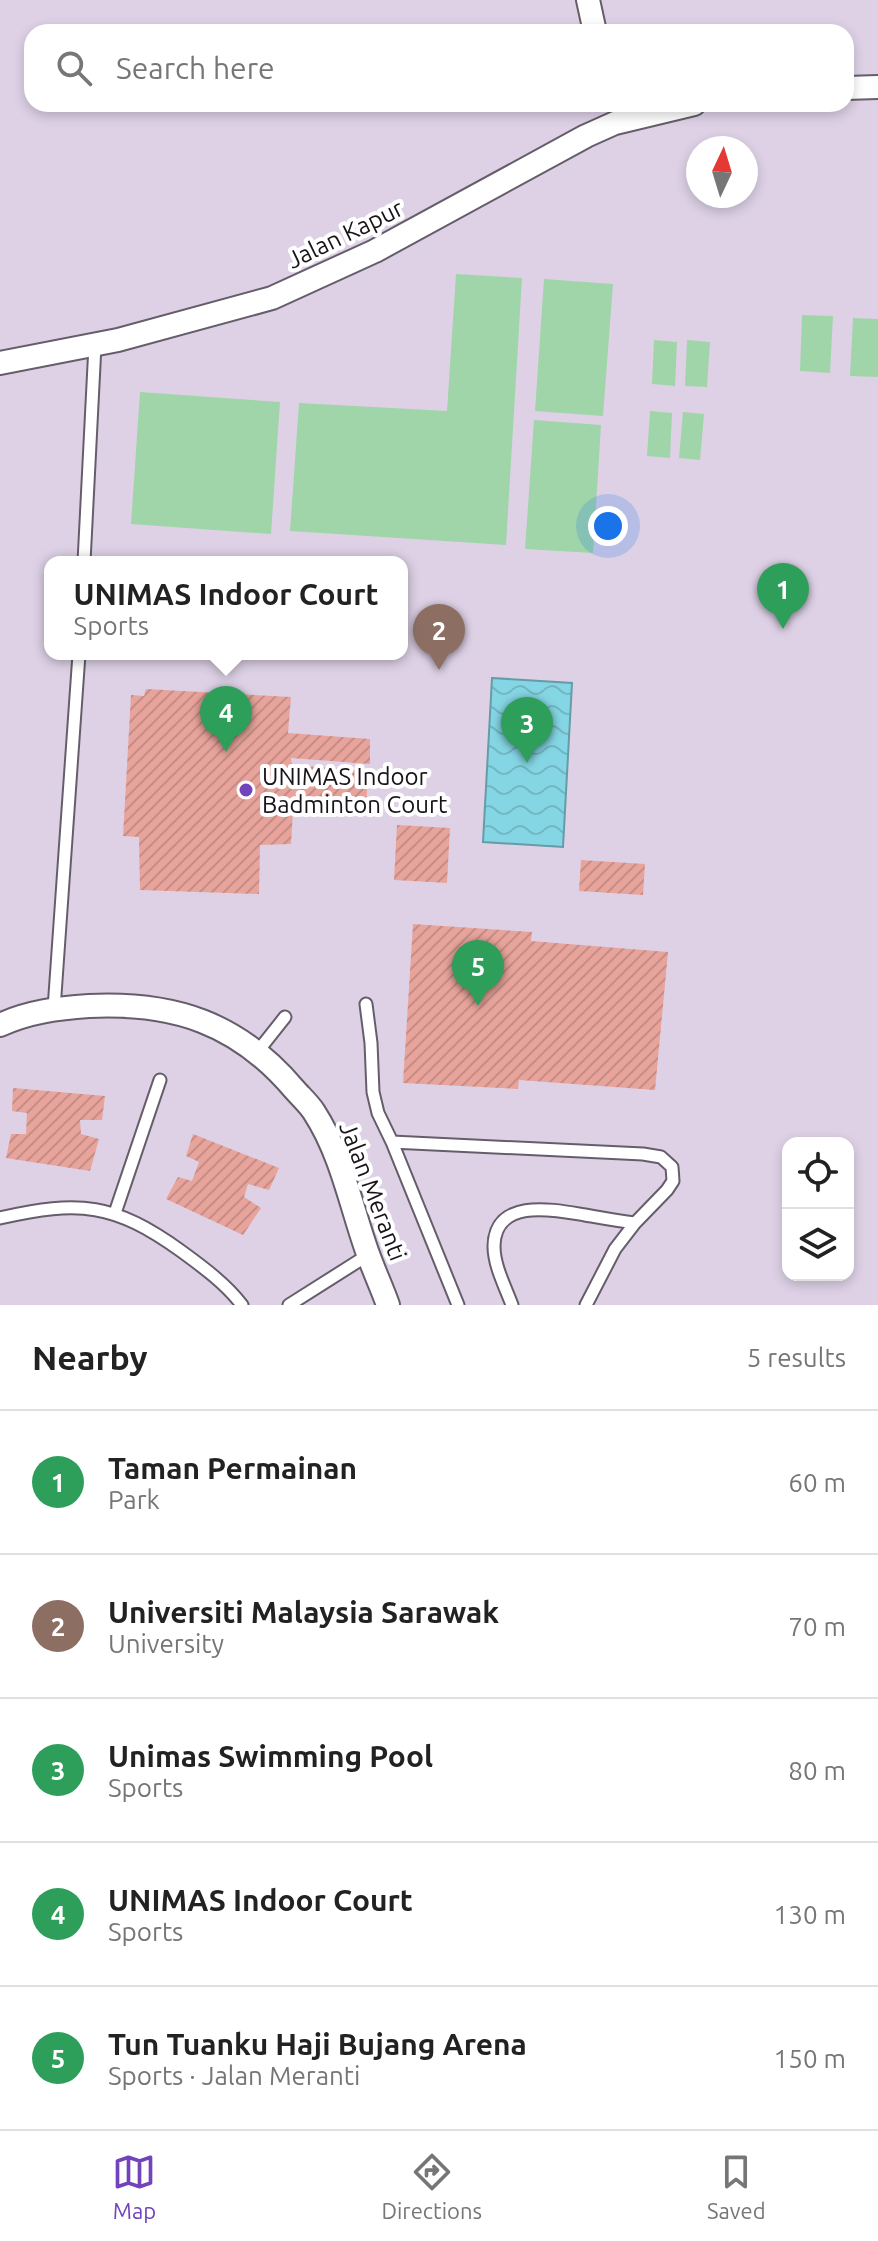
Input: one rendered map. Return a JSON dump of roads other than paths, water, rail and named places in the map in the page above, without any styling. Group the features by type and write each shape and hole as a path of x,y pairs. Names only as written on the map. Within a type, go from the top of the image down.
{"street":[{"path":"588,0 593,24"},
{"path":"854,88 878,87"},
{"name":"Jalan Kapur","path":"0,363 95,351 293,289 375,251 586,136 613,113"},
{"name":"Jalan Meranti","path":"0,1025 31,1013 54,1009 122,1004 152,1007 209,1025 258,1051 314,1112 338,1160 368,1255 388,1305"}],"lane":[{"path":"84,556 95,351"},
{"path":"54,1009 79,660"},
{"path":"366,1004 373,1092 378,1113 458,1305"},
{"path":"258,1051 285,1017"},
{"path":"115,1213 160,1080"},
{"path":"392,1142 629,1154 666,1160 672,1167 673,1181 615,1249 586,1305"},
{"path":"0,1218 54,1208 81,1207 115,1213 142,1225 205,1268 242,1305"},
{"path":"512,1305 496,1263 494,1248 495,1237 507,1218 524,1210 544,1209 635,1223"},
{"path":"289,1305 368,1255"}],"water":[{"path":"492,678 572,683 563,847 483,842"}],"place":[{"name":"Taman Permainan","path":"783,629"},
{"name":"Universiti Malaysia Sarawak","path":"439,670"},
{"name":"UNIMAS Indoor Court","path":"226,752"},
{"name":"Unimas Swimming Pool","path":"527,763"},
{"name":"UNIMAS Indoor Badminton Court","path":"246,790"},
{"name":"Tun Tuanku Haji Bujang Arena","path":"478,1006"}]}
